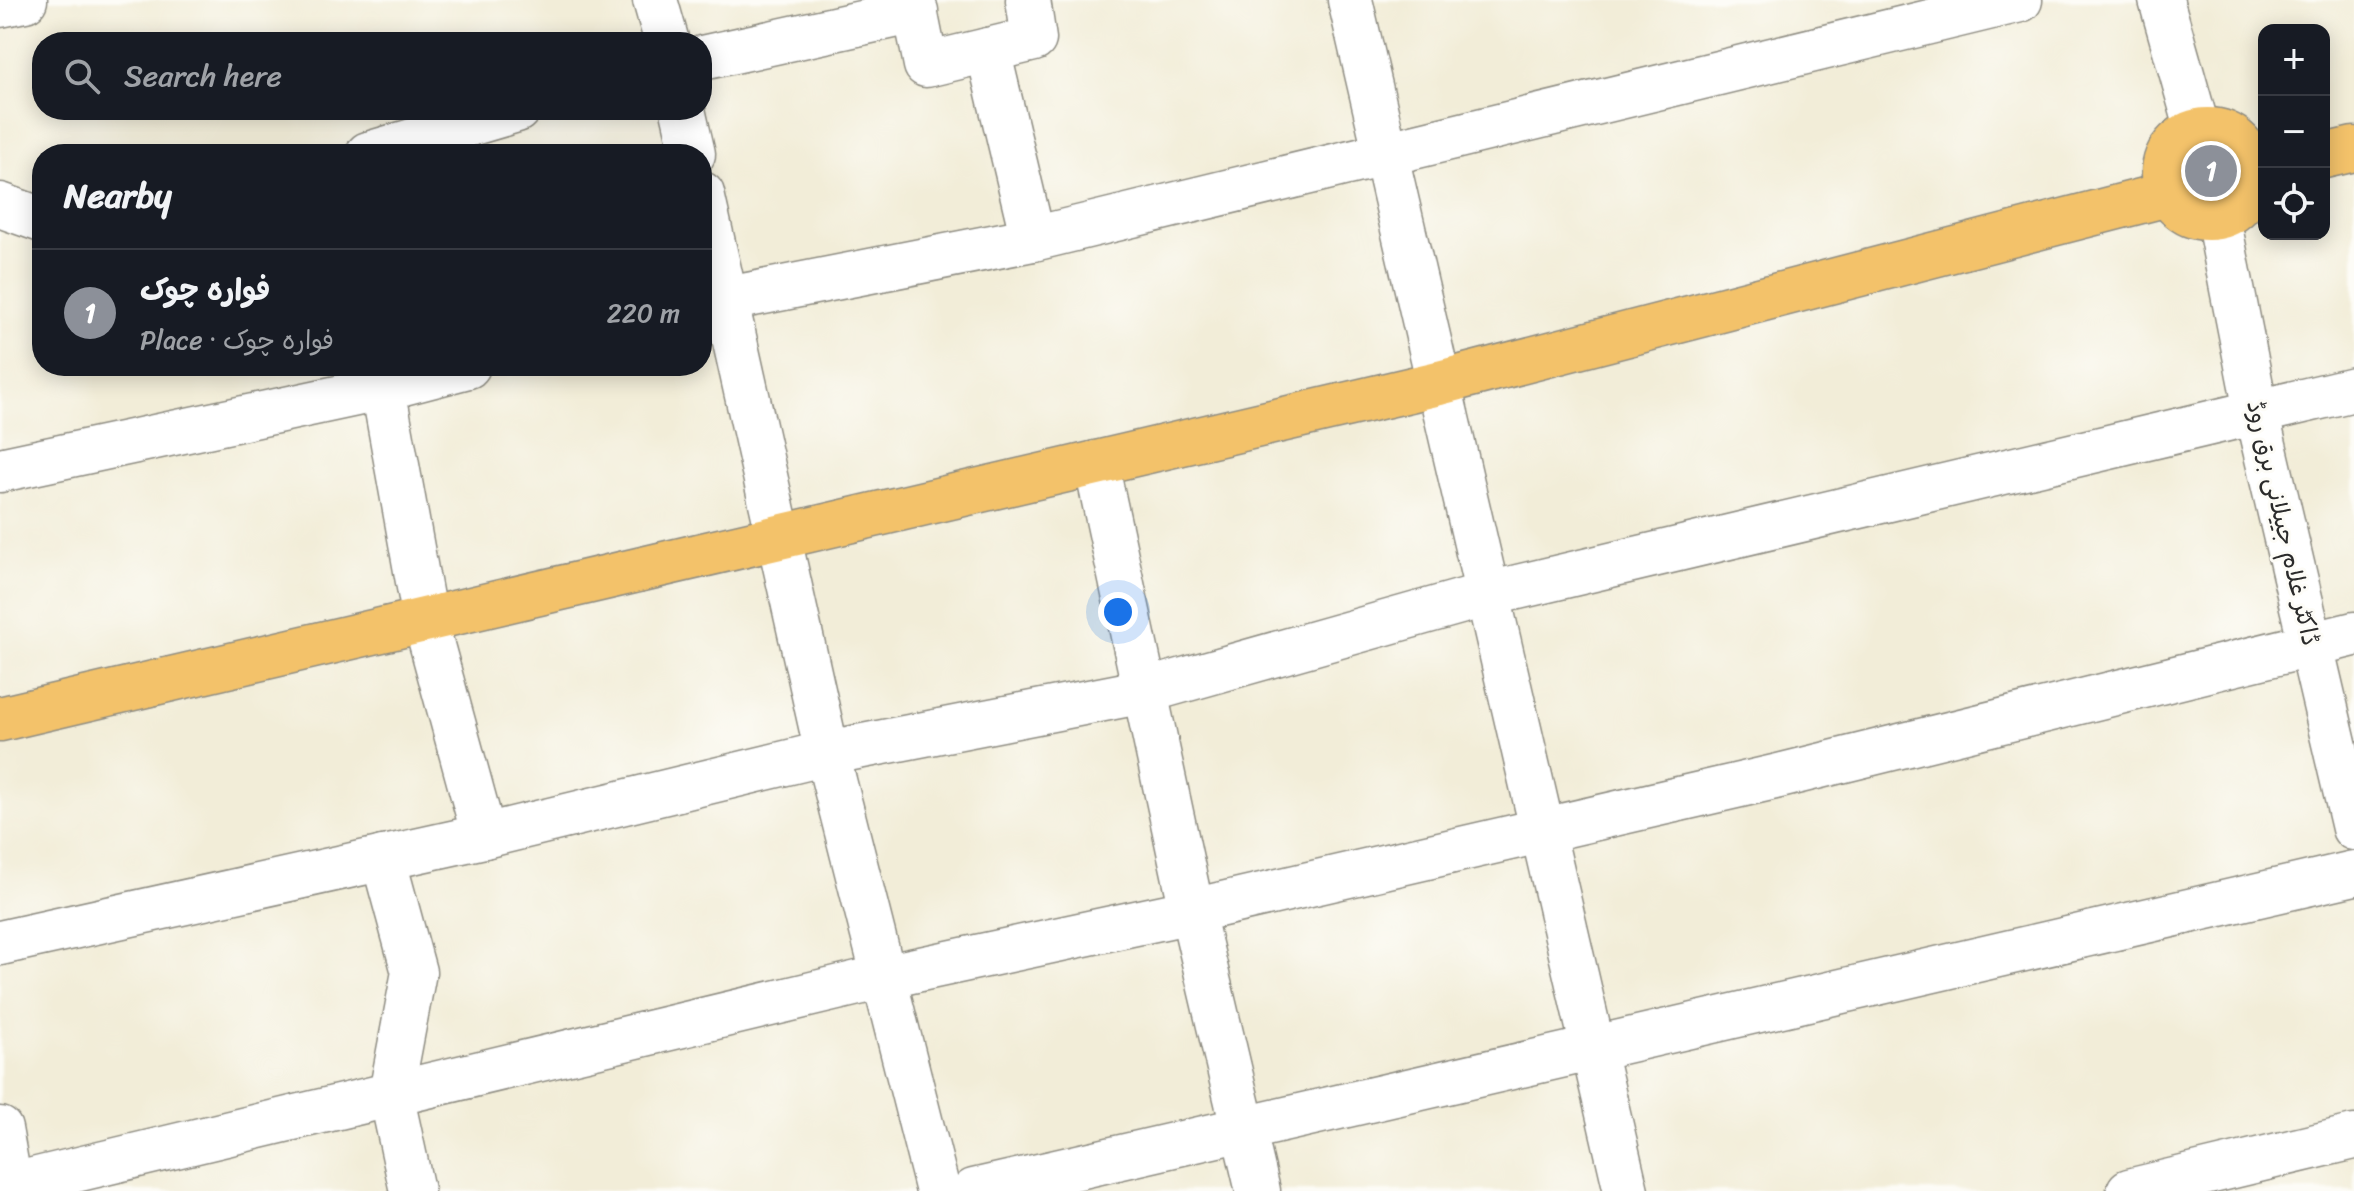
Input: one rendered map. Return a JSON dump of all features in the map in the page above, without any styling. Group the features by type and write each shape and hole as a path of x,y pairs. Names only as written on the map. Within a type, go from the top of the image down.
{"main road":[{"path":"2198,131 2226,134 2239,142 2258,172 2246,197 2236,209 2218,217 2195,217 2182,211 2168,194 2163,173 2173,146 2198,131"},
{"path":"2330,155 2354,149"},
{"path":"0,719 1439,383 2168,194"}],"street":[{"path":"0,5 25,0"},
{"path":"655,0 664,32"},
{"path":"712,56 914,5 926,65 1034,39 1028,0"},
{"path":"1350,0 1626,1191"},
{"path":"938,1191 827,753 780,537 714,301 1033,239 2020,0"},
{"path":"2161,0 2198,131"},
{"path":"988,50 1033,239"},
{"path":"402,144 483,120"},
{"path":"685,120 691,144"},
{"path":"0,205 32,216"},
{"name":"ڈاکٹر غلام جییلانی برق روڈ","path":"2218,217 2256,411 2354,828"},
{"path":"0,470 382,377 425,620 484,836"},
{"path":"0,943 484,836 827,753 1145,691 1488,594 2354,389"},
{"path":"1096,463 1192,911 1258,1191"},
{"path":"0,1129 7,1188 883,977 1192,911 1779,776 2354,634"},
{"path":"383,858 414,972 391,1094 412,1191"},
{"path":"974,1191 2354,873"},
{"path":"2129,1191 2354,1137"}],"place":[{"name":"فوارہ چوک","path":"2211,171"}]}
